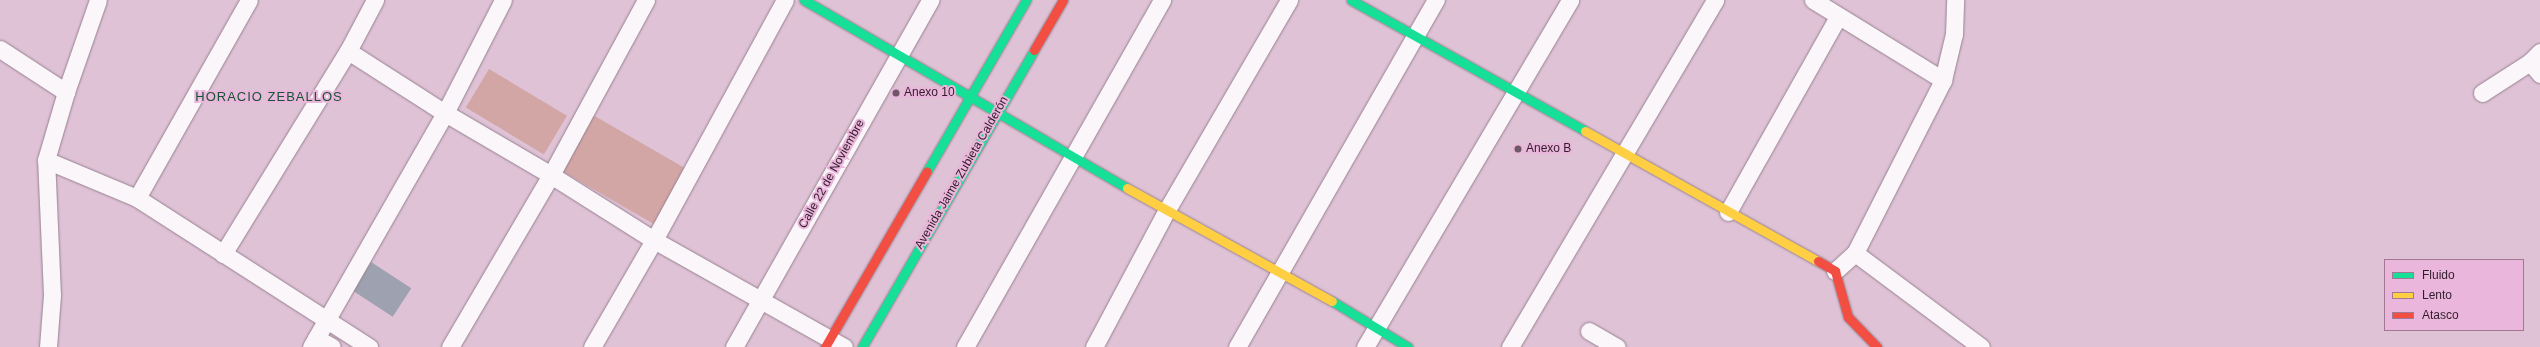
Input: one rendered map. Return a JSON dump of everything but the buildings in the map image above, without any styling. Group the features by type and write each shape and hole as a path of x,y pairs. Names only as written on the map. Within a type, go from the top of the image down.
{"street":[{"path":"48,347 52,295 46,160 66,92 98,0"},
{"path":"137,198 249,0"},
{"path":"223,254 348,51 375,0"},
{"path":"332,347 313,342 445,113 503,0"},
{"path":"450,347 551,175 646,0"},
{"path":"592,347 654,240 785,0"},
{"path":"804,0 899,53 1072,156 1168,208 1377,326 1408,347"},
{"name":"Calle 22 de Noviembre","path":"734,347 762,300 930,0"},
{"path":"827,343 1026,0"},
{"name":"Avenida Jaime Zubieta Calderón","path":"862,347 1063,0"},
{"path":"965,347 1072,156 1162,0"},
{"path":"1094,347 1168,208 1289,0"},
{"path":"1351,0 1517,92 1623,154 1835,271 1848,317 1877,347"},
{"path":"1237,347 1279,271 1436,0"},
{"path":"1365,347 1570,0"},
{"path":"1510,347 1715,0"},
{"path":"1813,0 1838,17 1944,80"},
{"path":"1835,271 1854,253 1944,80 1954,34 1955,0"},
{"path":"1728,212 1838,17"},
{"path":"0,49 66,92"},
{"path":"348,51 445,113 551,175 654,240 762,300 827,343 844,347"},
{"path":"2482,92 2537,63"},
{"path":"46,160 137,198 326,321 369,347"},
{"path":"1854,253 1981,347"},
{"path":"1589,331 1617,347"}],"shaded area":[{"path":"489,69 567,116 544,154 466,108"},
{"path":"593,115 687,169 655,224 561,170"}],"traffic: fast":[{"path":"804,0 1127,188"},
{"path":"927,171 1026,0"},
{"path":"1351,0 1585,131"},
{"path":"862,347 1034,50"},
{"path":"1332,301 1408,347"}],"traffic: slow":[{"path":"1585,131 1818,261"},
{"path":"1127,188 1332,301"}],"traffic: jam":[{"path":"1034,50 1063,0"},
{"path":"825,347 927,171"},
{"path":"1818,261 1835,271 1848,317 1877,347"}],"place":[{"name":"Anexo 10","path":"896,93"},
{"name":"Anexo B","path":"1518,149"}],"district":[{"name":"HORACIO ZEBALLOS","path":"269,97"}]}
